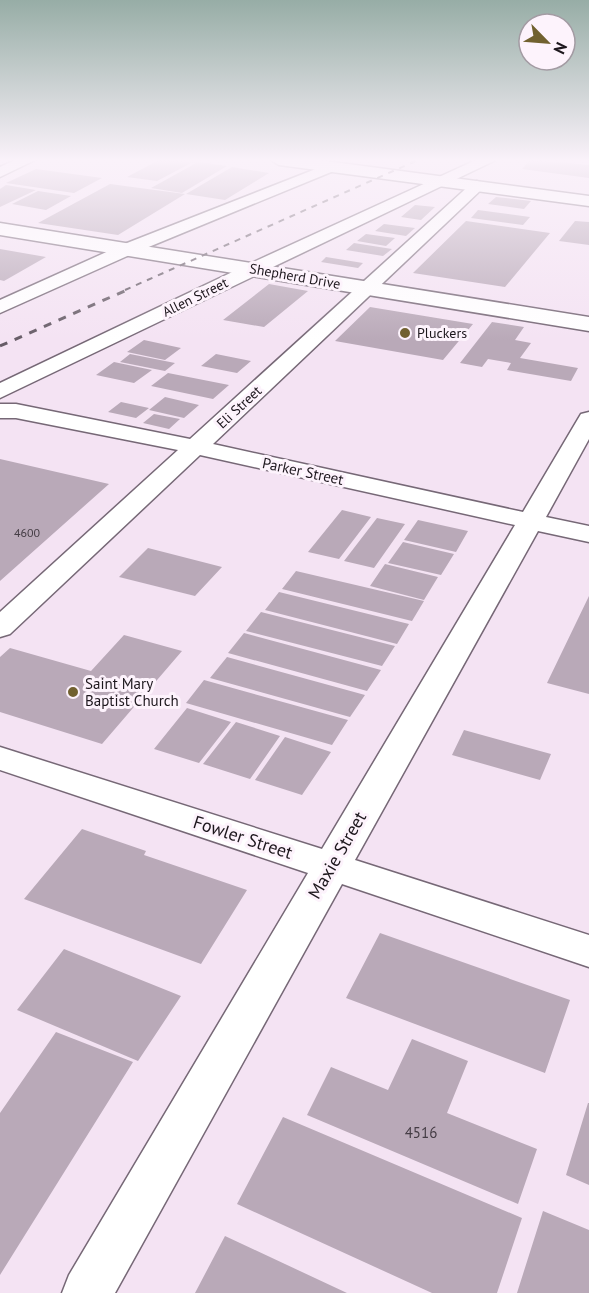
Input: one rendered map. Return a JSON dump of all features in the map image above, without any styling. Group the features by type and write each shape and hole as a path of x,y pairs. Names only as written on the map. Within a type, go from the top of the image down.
{"main road":[{"name":"Shepherd Drive","path":"0,229 589,324"}],"street":[{"path":"0,307 128,249 199,220"},
{"name":"Allen Street","path":"0,391 359,220"},
{"name":"Eli Street","path":"0,628 440,220"},
{"name":"Parker Street","path":"5,409 196,447 589,534"},
{"name":"Maxie Street","path":"87,1293 589,419"},
{"name":"Fowler Street","path":"0,758 589,951"}],"building":[{"path":"43,220 142,220 118,235 38,223"},
{"path":"488,220 527,220 523,225"},
{"path":"466,221 550,233 505,287 413,273"},
{"path":"575,221 589,222 589,245 559,241"},
{"path":"384,224 415,228 406,236 375,231"},
{"path":"366,234 395,238 386,246 357,241"},
{"path":"354,243 392,249 383,256 346,250"},
{"path":"0,249 46,257 4,281 0,280"},
{"path":"326,257 363,263 358,268 321,262"},
{"path":"269,284 308,291 264,327 223,320"},
{"name":"Pluckers","path":"370,307 473,324 443,360 335,341"},
{"path":"492,322 524,327 515,340 531,343 520,358 578,368 571,381 507,370 511,363 488,359 482,367 460,363"},
{"path":"144,340 181,348 165,360 127,352"},
{"path":"130,354 175,363 165,371 120,362"},
{"path":"216,354 251,361 237,373 201,366"},
{"path":"114,362 152,370 134,383 96,375"},
{"path":"168,373 229,385 213,399 151,386"},
{"path":"165,397 199,405 184,418 149,410"},
{"path":"121,402 149,408 136,418 108,412"},
{"path":"154,414 180,419 169,429 143,423"},
{"path":"0,459 109,484 0,581"},
{"path":"342,510 371,517 339,559 308,552"},
{"path":"377,518 405,524 374,568 344,561"},
{"path":"418,520 468,531 456,552 404,540"},
{"path":"403,542 454,554 441,575 388,563"},
{"path":"148,548 222,567 195,596 119,577"},
{"path":"385,564 438,577 424,600 370,586"},
{"path":"296,571 424,601 412,621 282,589"},
{"path":"279,592 409,624 397,644 265,610"},
{"path":"589,596 589,694 547,683"},
{"path":"261,612 395,646 382,666 246,631"},
{"path":"244,633 381,670 367,691 228,653"},
{"name":"Saint Mary Baptist Church","path":"124,635 182,651 102,744 0,712 0,657 10,648 91,671"},
{"path":"227,657 365,695 350,717 210,678"},
{"path":"204,680 348,720 332,745 186,703"},
{"path":"187,708 231,722 199,763 154,749"},
{"path":"236,722 280,736 250,779 203,764"},
{"path":"464,730 551,754 540,780 452,755"},
{"path":"285,737 331,752 302,795 255,780"},
{"path":"82,829 146,851 144,855 247,890 201,964 24,899"},
{"path":"380,933 570,1000 545,1073 346,998"},
{"path":"64,949 181,996 138,1061 17,1010"},
{"path":"56,1032 133,1062 0,1275 0,1113"},
{"path":"412,1039 468,1061 447,1113 537,1149 518,1204 307,1115 331,1067 388,1090"},
{"path":"589,1103 589,1185 566,1175"},
{"path":"283,1117 522,1218 497,1293 432,1293 237,1204"},
{"path":"543,1211 589,1230 589,1293 517,1293"},
{"path":"225,1236 347,1293 195,1293"}],"railway":[{"path":"125,290 282,220"},
{"path":"0,346 129,289"}],"place":[{"name":"Pluckers","path":"405,333"},
{"name":"Saint Mary Baptist Church","path":"73,692"}]}
